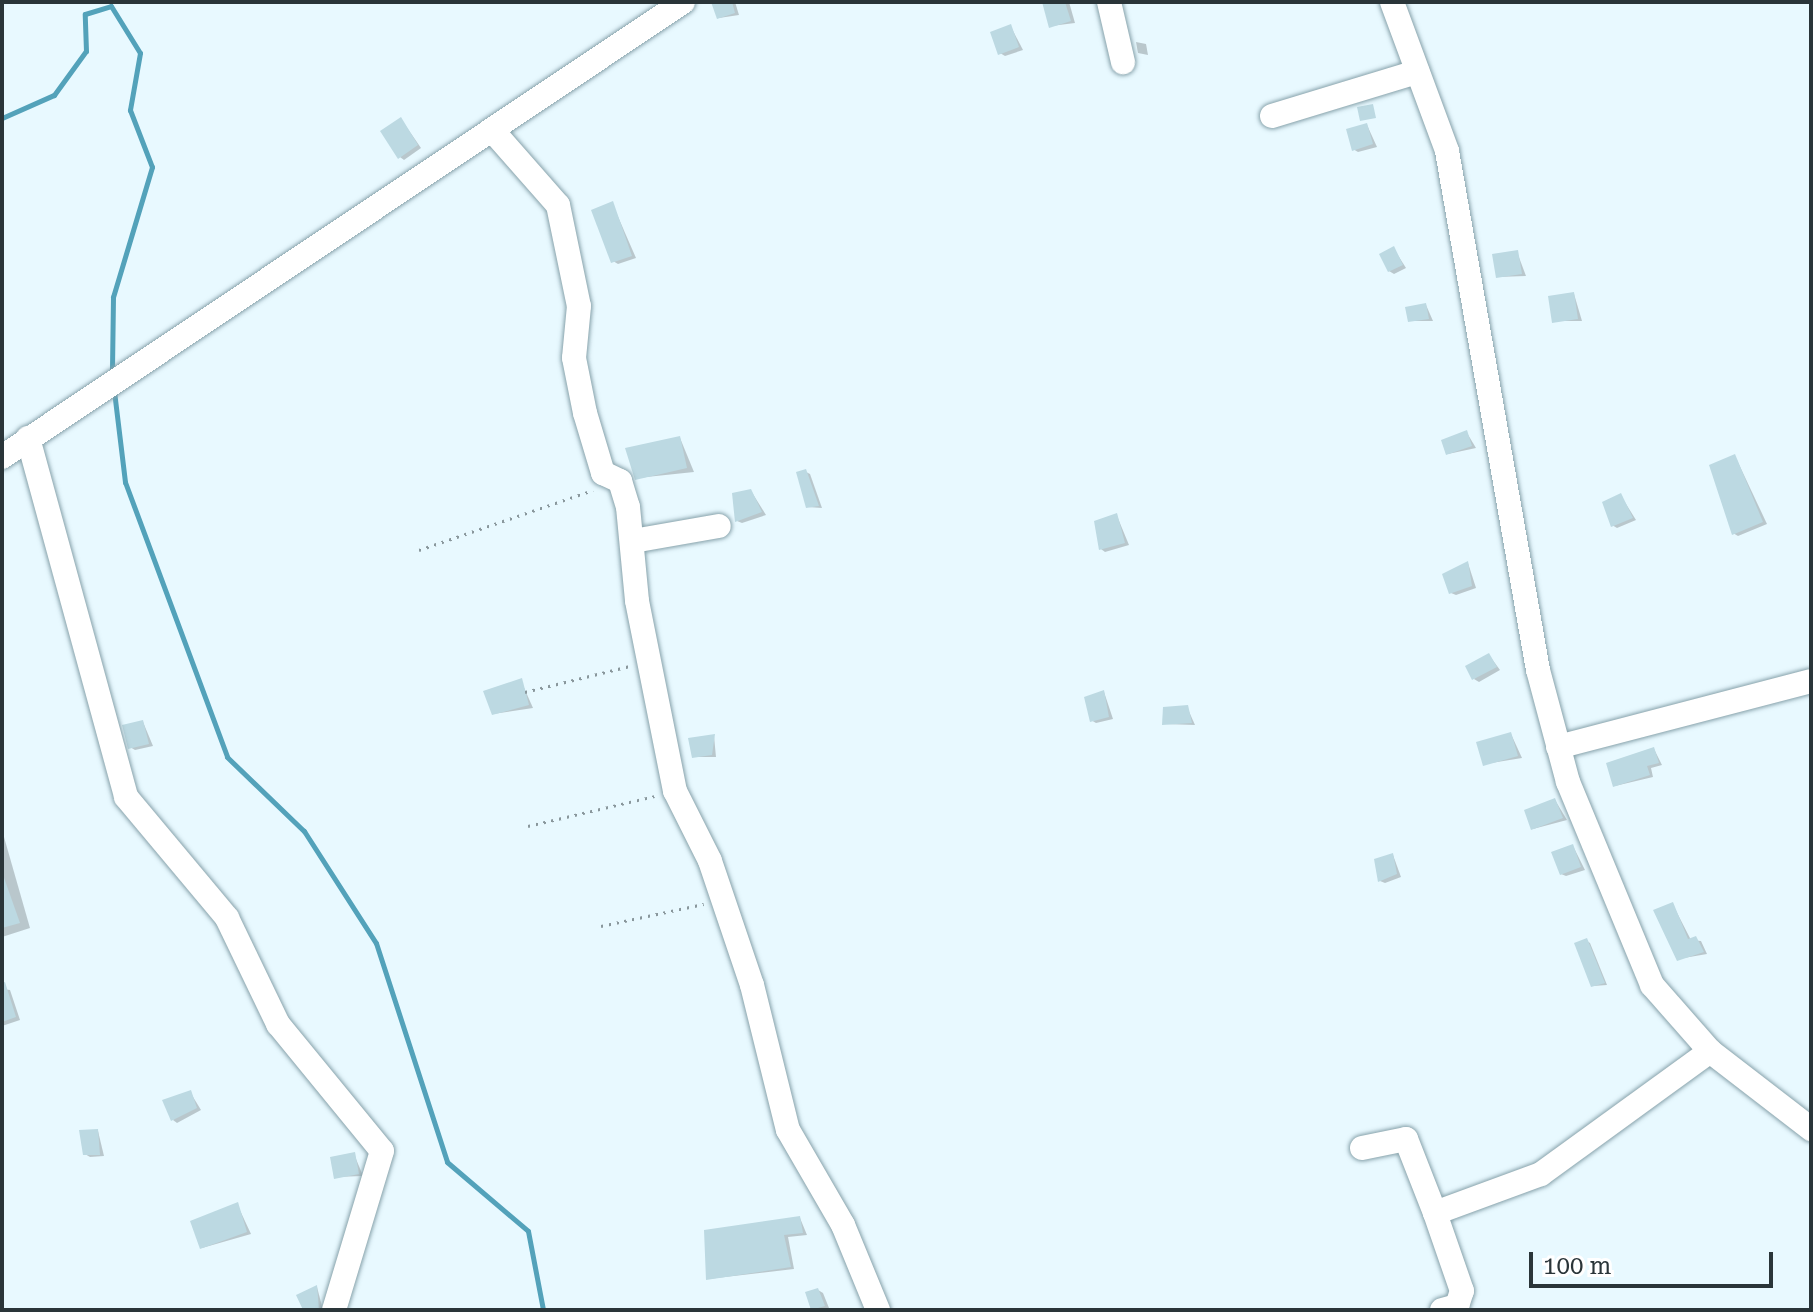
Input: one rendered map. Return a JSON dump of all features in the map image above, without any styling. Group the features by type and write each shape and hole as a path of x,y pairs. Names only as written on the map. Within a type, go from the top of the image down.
{"street":[{"path":"2,457 112,377 153,362 683,2"},
{"path":"1109,2 1123,62"},
{"path":"1392,2 1447,151 1500,470 1558,747 1641,964 1679,1023 1710,1051 1811,1129"},
{"path":"1272,116 1417,72"},
{"path":"492,130 558,205 579,306 574,358 585,413 603,473 620,481 633,541 649,661 675,791 723,900 788,1130 843,1225 878,1310"},
{"path":"28,438 126,797 227,918 278,1024 382,1151 334,1310"},
{"path":"633,541 719,526"},
{"path":"1558,747 1811,681"},
{"path":"1435,1213 1541,1174 1710,1051"},
{"path":"1362,1148 1406,1139 1462,1291 1457,1306 1442,1310"}],"path":[{"path":"419,550 620,481"},
{"path":"525,692 649,661"},
{"path":"528,826 675,791"},
{"path":"601,926 723,900"}],"building":[{"path":"711,2 732,2 735,13 717,19"},
{"path":"1042,2 1065,2 1071,21 1049,28"},
{"path":"1011,24 1019,47 998,55 990,32"},
{"path":"1373,104 1376,118 1360,121 1357,107"},
{"path":"401,117 418,145 398,159 380,131"},
{"path":"1367,123 1373,144 1352,151 1346,129"},
{"path":"613,201 632,256 611,263 591,210"},
{"path":"1394,246 1403,265 1388,272 1379,254"},
{"path":"1518,250 1522,274 1496,278 1492,254"},
{"path":"1574,292 1578,319 1552,323 1548,296"},
{"path":"1426,303 1429,319 1408,322 1405,307"},
{"path":"1467,430 1472,446 1446,455 1441,440"},
{"path":"680,436 687,468 635,480 625,448"},
{"path":"1735,454 1763,522 1732,535 1709,465"},
{"path":"806,469 819,506 806,508 796,472"},
{"path":"751,489 762,512 735,522 732,493"},
{"path":"1621,493 1633,518 1611,527 1602,502"},
{"path":"1117,513 1125,543 1099,550 1094,521"},
{"path":"1468,561 1472,586 1449,594 1442,574"},
{"path":"1489,653 1497,667 1472,680 1465,666"},
{"path":"522,678 529,705 492,715 483,691"},
{"path":"1104,690 1109,717 1090,722 1084,697"},
{"path":"1188,705 1192,723 1162,725 1163,707"},
{"path":"143,720 149,744 128,749 122,725"},
{"path":"1511,732 1518,756 1483,766 1476,742"},
{"path":"715,734 712,755 692,758 688,738"},
{"path":"1654,747 1659,763 1647,766 1650,775 1613,787 1606,763"},
{"path":"1555,798 1563,818 1531,830 1524,810"},
{"path":"1573,844 1581,867 1560,875 1551,852"},
{"path":"1393,853 1397,874 1378,882 1374,859"},
{"path":"2,872 20,923 2,928"},
{"path":"1673,902 1688,939 1696,936 1704,952 1677,961 1653,910"},
{"path":"1587,938 1605,983 1591,987 1574,943"},
{"path":"5,982 16,1017 2,1022 2,983"},
{"path":"191,1090 197,1108 171,1121 162,1100"},
{"path":"98,1129 100,1155 83,1155 79,1130"},
{"path":"355,1152 359,1174 334,1179 330,1157"},
{"path":"238,1202 247,1232 200,1249 190,1221"},
{"path":"800,1216 803,1233 784,1235 791,1267 706,1280 704,1230"},
{"path":"317,1285 319,1310 303,1310 296,1295"},
{"path":"818,1288 825,1306 811,1310 805,1292"}],"waterway":[{"path":"2,118 54,95 86,51 85,14 111,6 140,53 130,110 152,167 113,297 112,373"},
{"path":"114,391 125,482 227,757 304,831 376,943 447,1162 528,1231 543,1310"}]}
